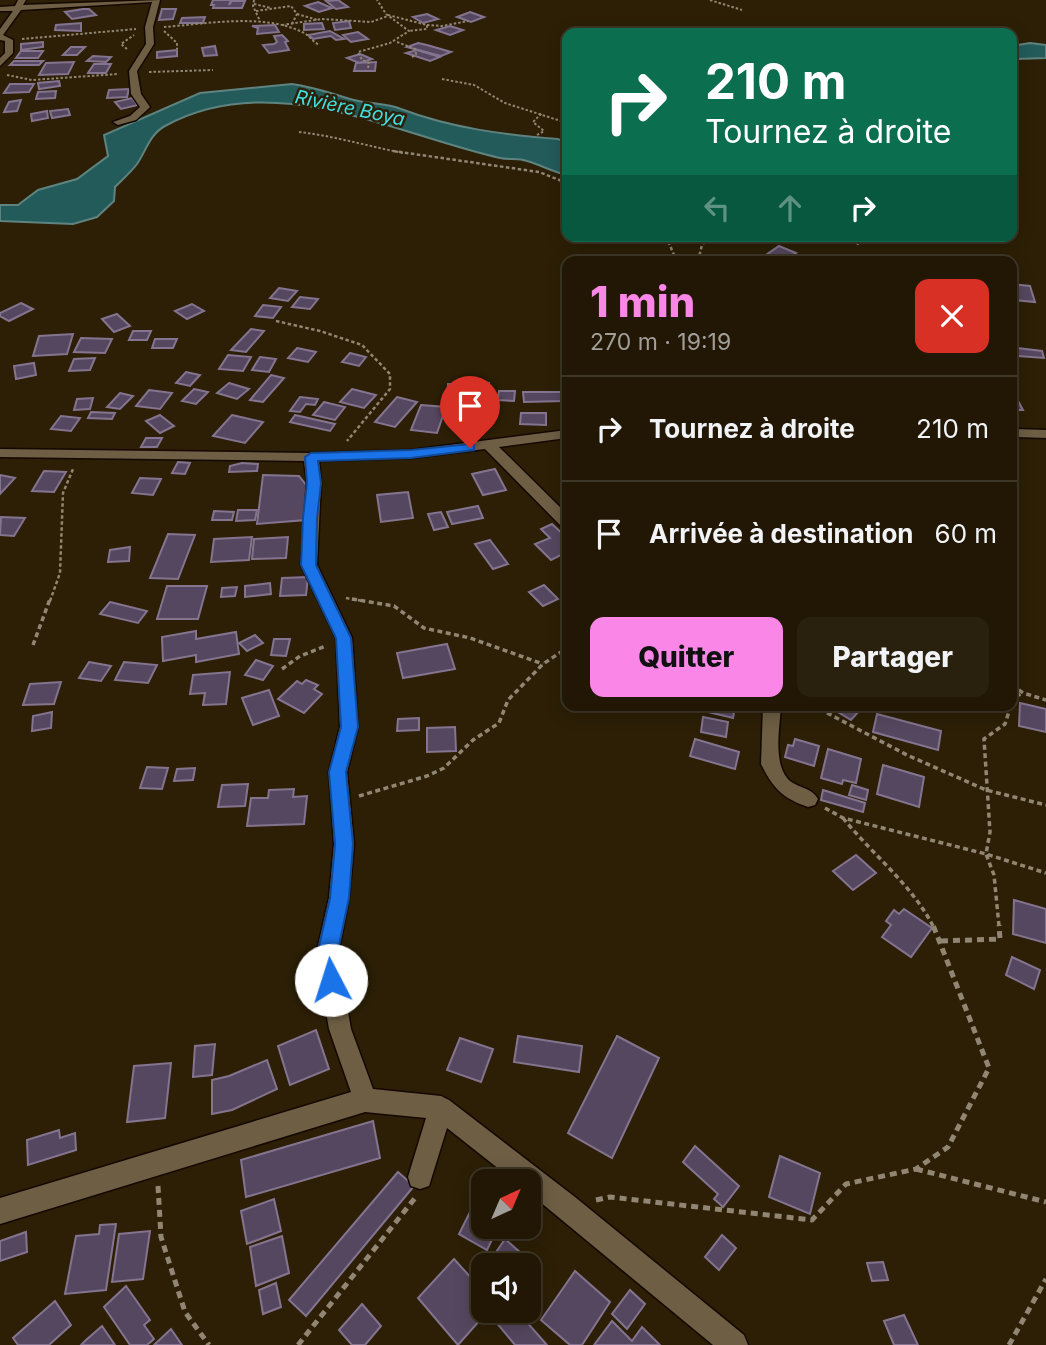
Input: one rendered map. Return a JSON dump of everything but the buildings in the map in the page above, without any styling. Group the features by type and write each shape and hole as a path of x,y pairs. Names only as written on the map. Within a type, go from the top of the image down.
{"street":[{"path":"0,9 20,4 153,0 149,27 150,44 133,71 136,94 145,107 133,118 118,122"},
{"path":"0,63 9,53 3,37 20,4"},
{"path":"1017,433 1046,434"},
{"path":"0,453 311,457 411,454 562,435"},
{"path":"489,445 562,518"},
{"path":"311,457 314,483 309,565 344,638 349,727 338,772 344,844 340,898 327,955 340,1029 365,1100"},
{"path":"772,711 770,764 782,786 808,799"},
{"path":"0,1211 365,1100 441,1108 566,1206 734,1345"},
{"path":"420,1177 441,1108"}],"path":[{"path":"254,0 260,21"},
{"path":"377,0 386,15 409,31"},
{"path":"710,0 742,10"},
{"path":"254,4 273,9"},
{"path":"256,11 291,6 297,14 319,20"},
{"path":"292,24 297,14"},
{"path":"280,25 319,20 372,22 386,15 427,25 442,26 468,21"},
{"path":"177,49 177,43 160,27 260,21 304,32 310,40 319,45"},
{"path":"368,68 369,63 362,60 358,52 386,47 397,42 409,31 427,29 427,25"},
{"path":"3,37 149,27"},
{"path":"397,42 415,49 416,54 411,58"},
{"path":"0,70 5,75 32,80 101,76 133,71 213,70"},
{"path":"442,79 474,85 505,103 562,121"},
{"path":"537,135 544,131 533,122 542,113"},
{"path":"299,132 331,136 356,144 442,160 539,172 562,181"},
{"path":"854,242 859,244"},
{"path":"276,321 320,331 362,345 390,374 390,389 340,451 311,457"},
{"path":"33,645 60,573 63,493 80,453"},
{"path":"323,593 394,606 424,628 470,638 543,664"},
{"path":"282,669 300,656 344,638"},
{"path":"340,802 427,776 444,768 473,740 499,723 508,700 543,664 562,651"},
{"path":"1017,689 1046,700"},
{"path":"1017,696 1023,693"},
{"path":"823,711 907,755 986,790 1046,805"},
{"path":"941,941 1000,939 994,875 986,855 990,832 985,739 1005,723 1009,711"},
{"path":"808,799 843,818 1046,873"},
{"path":"566,1206 610,1197 812,1220 846,1184 916,1169 948,1147 989,1068 941,941 923,906 868,849 843,818"},
{"path":"157,1163 161,1237 185,1312 209,1345"},
{"path":"916,1169 1046,1202"},
{"path":"298,1345 414,1202 420,1177"},
{"path":"1009,1345 1046,1279"}],"water":[{"path":"1017,45 1046,45 1046,58 1017,59"},
{"name":"Rivière Boya","path":"292,84 396,107 459,126 558,139 562,141 562,174 527,161 500,158 333,111 290,104 248,103 206,109 160,129 137,164 115,187 114,201 97,217 73,224 0,221 0,205 18,205 38,190 77,179 108,156 104,135 200,93"}],"route":[{"path":"331,980 327,955 340,898 344,844 338,772 349,727 344,638 309,565 314,483 311,457 411,454 470,448"}]}
